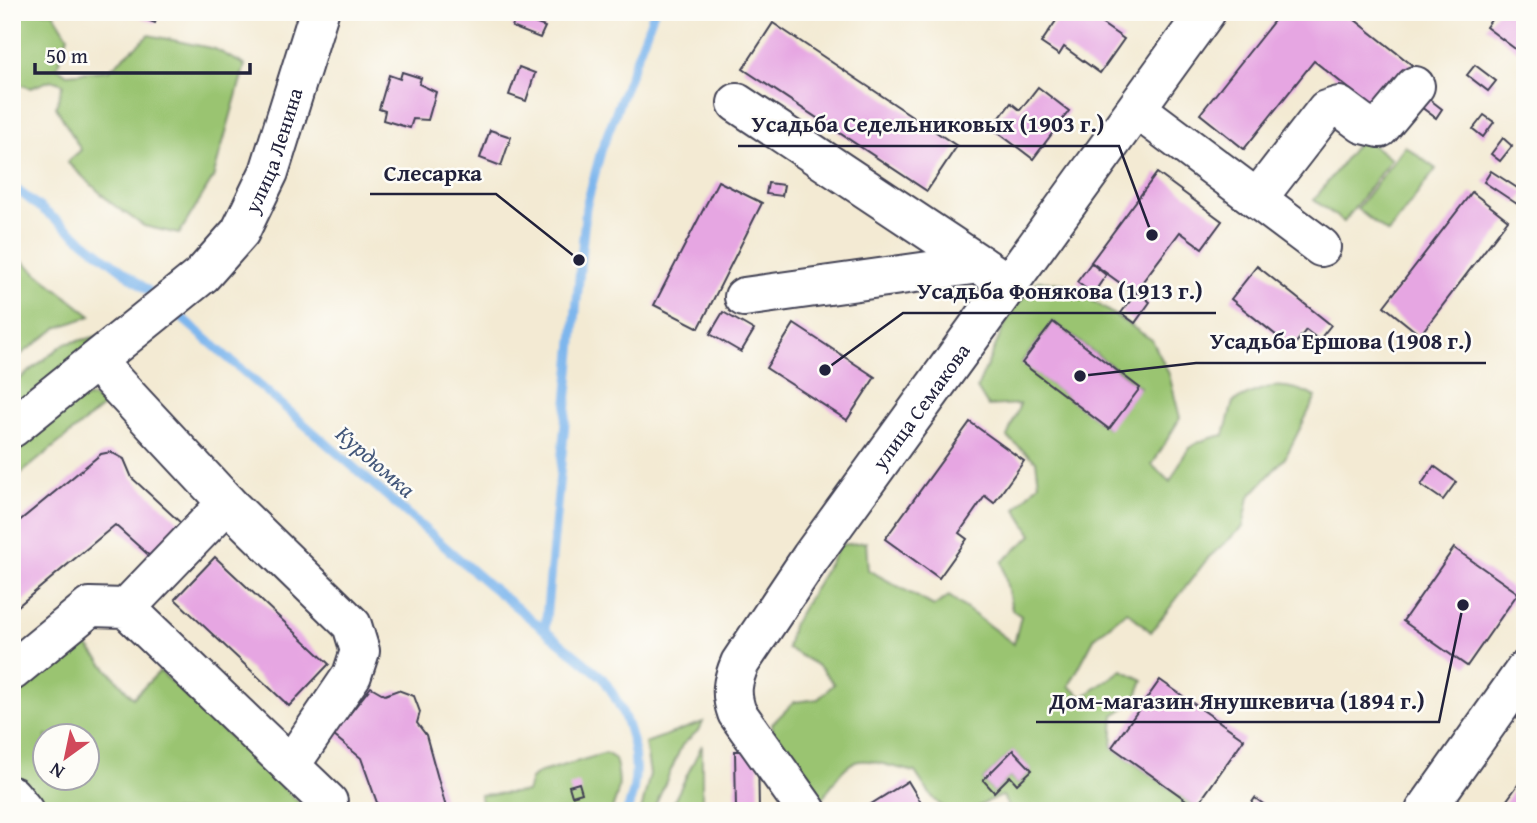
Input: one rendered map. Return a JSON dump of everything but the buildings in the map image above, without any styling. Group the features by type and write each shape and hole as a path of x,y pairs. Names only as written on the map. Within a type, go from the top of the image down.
{"street":[{"name":"улица Ленина","path":"108,351 201,275 240,232 269,172 319,12"},
{"name":"улица Семакова","path":"807,811 737,713 731,696 740,663 994,274 1136,109 1206,12"},
{"path":"1257,199 1325,110 1339,106 1363,124 1380,128 1415,86"},
{"path":"737,103 994,274"},
{"path":"1136,109 1321,247"},
{"path":"744,297 994,274"},
{"path":"12,428 108,351 227,503 352,625 359,651 352,675 290,766"},
{"path":"126,608 227,503"},
{"path":"12,671 90,607 126,608 328,802 328,811"},
{"path":"1425,811 1525,670"},
{"path":"12,796 24,811"}],"green space":[{"path":"12,12 53,12 68,36 57,67 67,74 109,70 149,35 215,49 245,65 213,178 179,234 144,226 111,203 67,162 81,150 56,107 63,84 51,80 31,88 12,82"},
{"path":"1362,137 1391,159 1344,222 1314,200"},
{"path":"1405,146 1436,169 1388,233 1357,209"},
{"path":"12,253 91,316 57,328 12,361"},
{"path":"1038,281 1067,284 1152,340 1169,374 1180,418 1152,465 1170,482 1189,449 1201,441 1224,435 1233,402 1265,388 1274,387 1294,388 1316,397 1285,458 1249,497 1243,527 1208,558 1151,632 1127,611 1095,637 1069,686 1083,697 1122,670 1143,680 1135,701 1114,715 1112,747 1196,807 1193,811 1010,811 1003,796 968,811 958,812 936,801 915,772 867,761 849,765 820,803 776,757 772,724 794,702 818,699 834,684 820,667 787,648 792,626 840,545 866,542 868,570 934,606 949,596 1014,644 1021,616 1012,610 1002,562 1032,535 1016,509 1039,483 1036,461 1007,437 1020,404 988,406 977,388 1010,313","holes":["1053,322 1140,387 1108,428 1022,362","1013,751 1031,770 1017,784 1010,776 994,792 983,780"]},
{"path":"99,336 12,411 12,385 64,344"},
{"path":"92,397 105,405 12,481 12,450 78,400"},
{"path":"81,639 133,698 160,671 308,811 44,811 12,773 12,695"},
{"path":"703,722 700,729 682,745 653,811 641,811 650,774 645,743"},
{"path":"702,745 702,811 669,811"},
{"path":"606,753 615,759 619,779 611,811 482,811 480,795 527,792 531,779 538,773"}],"waterway":[{"path":"545,629 586,207 601,151 654,12"},
{"name":"Курдюмка","path":"12,186 158,298"},
{"name":"Курдюмка","path":"174,311 489,585 602,677 620,708 632,741 635,776 627,811"}],"place":[{"name":"Усадьба Седельниковых (1903 г.)","path":"1152,235"},
{"name":"Слесарка","path":"579,260"},
{"name":"Усадьба Фонякова (1913 г.)","path":"825,370"},
{"name":"Усадьба Ершова (1908 г.)","path":"1080,376"},
{"name":"Дом-магазин Янушкевича (1894 г.)","path":"1463,605"}]}
